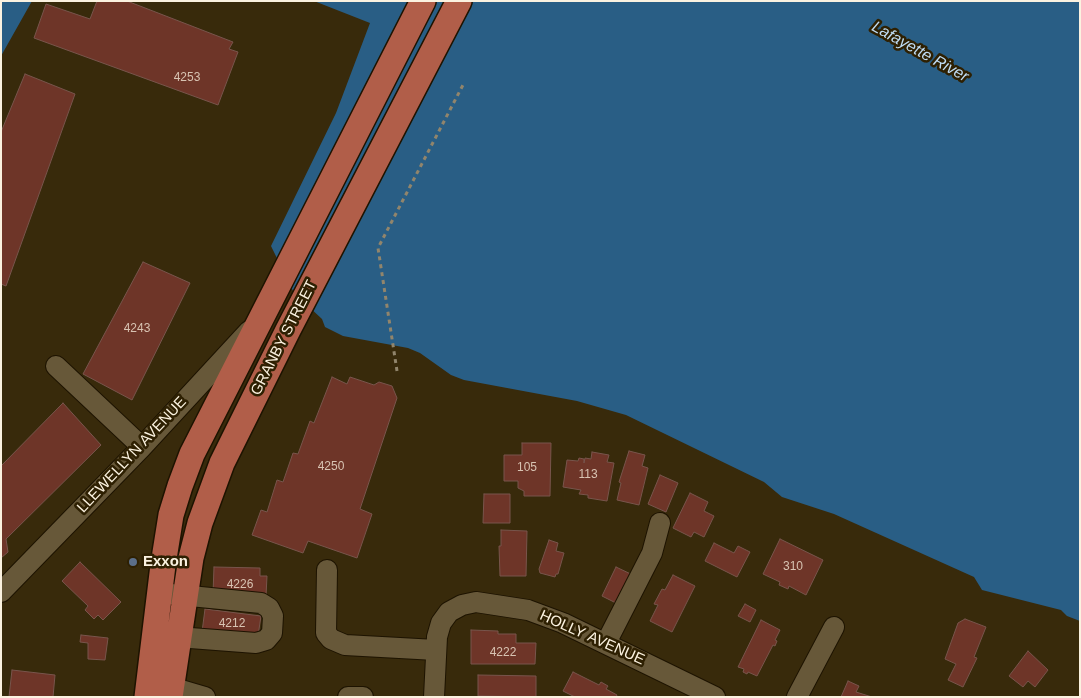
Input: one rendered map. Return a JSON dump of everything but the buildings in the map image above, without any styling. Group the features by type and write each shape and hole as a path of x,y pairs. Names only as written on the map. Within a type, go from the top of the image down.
{"main road":[{"name":"GRANBY STREET","path":"171,692 160,592 171,515 180,486 192,454 423,1"},
{"name":"GRANBY STREET","path":"147,697 166,636 184,595 200,523 222,463 288,330 460,1"}],"street":[{"name":"LLEWELLYN AVENUE","path":"1,592 142,447 263,317"},
{"path":"56,366 142,447"},
{"path":"606,643 652,553 660,524"},
{"path":"327,570 326,633 331,640 344,645 436,650 434,697"},
{"path":"160,592 261,603 269,608 273,616 272,633 266,640 256,643 166,636"},
{"name":"HOLLY AVENUE","path":"436,650 436,637 441,623 449,612 462,605 488,602 528,610 563,622 715,697"},
{"path":"797,697 834,627"},
{"path":"171,692 205,697"},
{"path":"348,697 363,697"}],"path":[{"path":"397,371 378,248 464,83"}],"water":[{"path":"1,1 32,1 1,56"},
{"name":"Lafayette River","path":"314,1 1080,1 1080,621 1067,616 1061,610 982,590 974,577 834,514 782,497 764,482 626,415 577,401 464,380 451,375 420,353 408,348 343,336 325,327 322,319 294,293 271,246 336,113 370,23"}],"place":[{"name":"Exxon","path":"133,562"}]}
